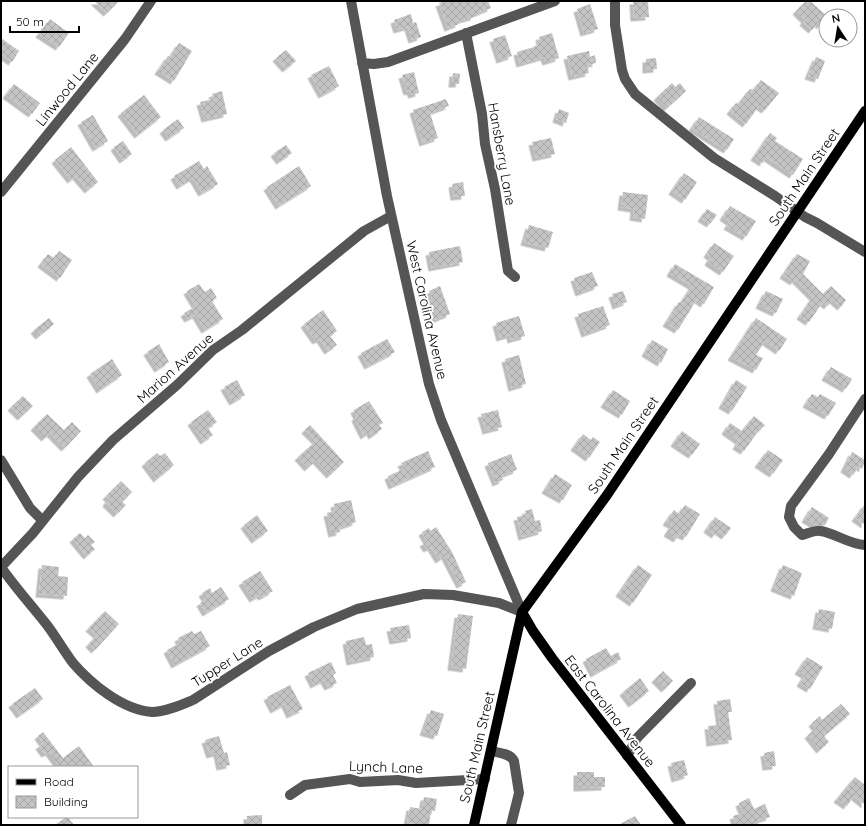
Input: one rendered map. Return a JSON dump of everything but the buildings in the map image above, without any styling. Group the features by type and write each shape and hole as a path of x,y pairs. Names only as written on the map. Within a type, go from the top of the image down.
{"main road":[{"name":"South Main Street","path":"474,825 522,612 607,495 865,111"},
{"name":"East Carolina Avenue","path":"522,612 532,631 552,658 681,825"}],"street":[{"name":"Linwood Lane","path":"1,192 125,39 151,1"},
{"name":"West Carolina Avenue","path":"352,1 362,63 391,216 429,384 440,420 522,612"},
{"path":"362,63 374,64 388,62 555,1"},
{"path":"615,1 615,25 622,70 625,79 635,94 714,158 798,212 865,252"},
{"name":"Hansberry Lane","path":"466,33 482,114 485,144 495,189 508,271 515,277"},
{"name":"Marion Avenue","path":"1,567 33,533 78,477 113,440 178,385 212,350 246,327 364,231 391,216"},
{"path":"865,399 789,511 789,517 794,527 802,535 818,530 825,531 849,543 865,546"},
{"path":"1,460 30,508 42,520"},
{"name":"Tupper Lane","path":"1,567 78,668 117,702 129,708 153,712 180,706 193,700 269,651 314,627 357,608 424,594 452,596 499,603 522,612"},
{"path":"627,756 636,738 691,683"},
{"path":"491,751 512,757 514,761 519,793 511,825"},
{"name":"Lynch Lane","path":"290,795 305,785 350,779 360,782 398,780 416,783 484,779"}]}
